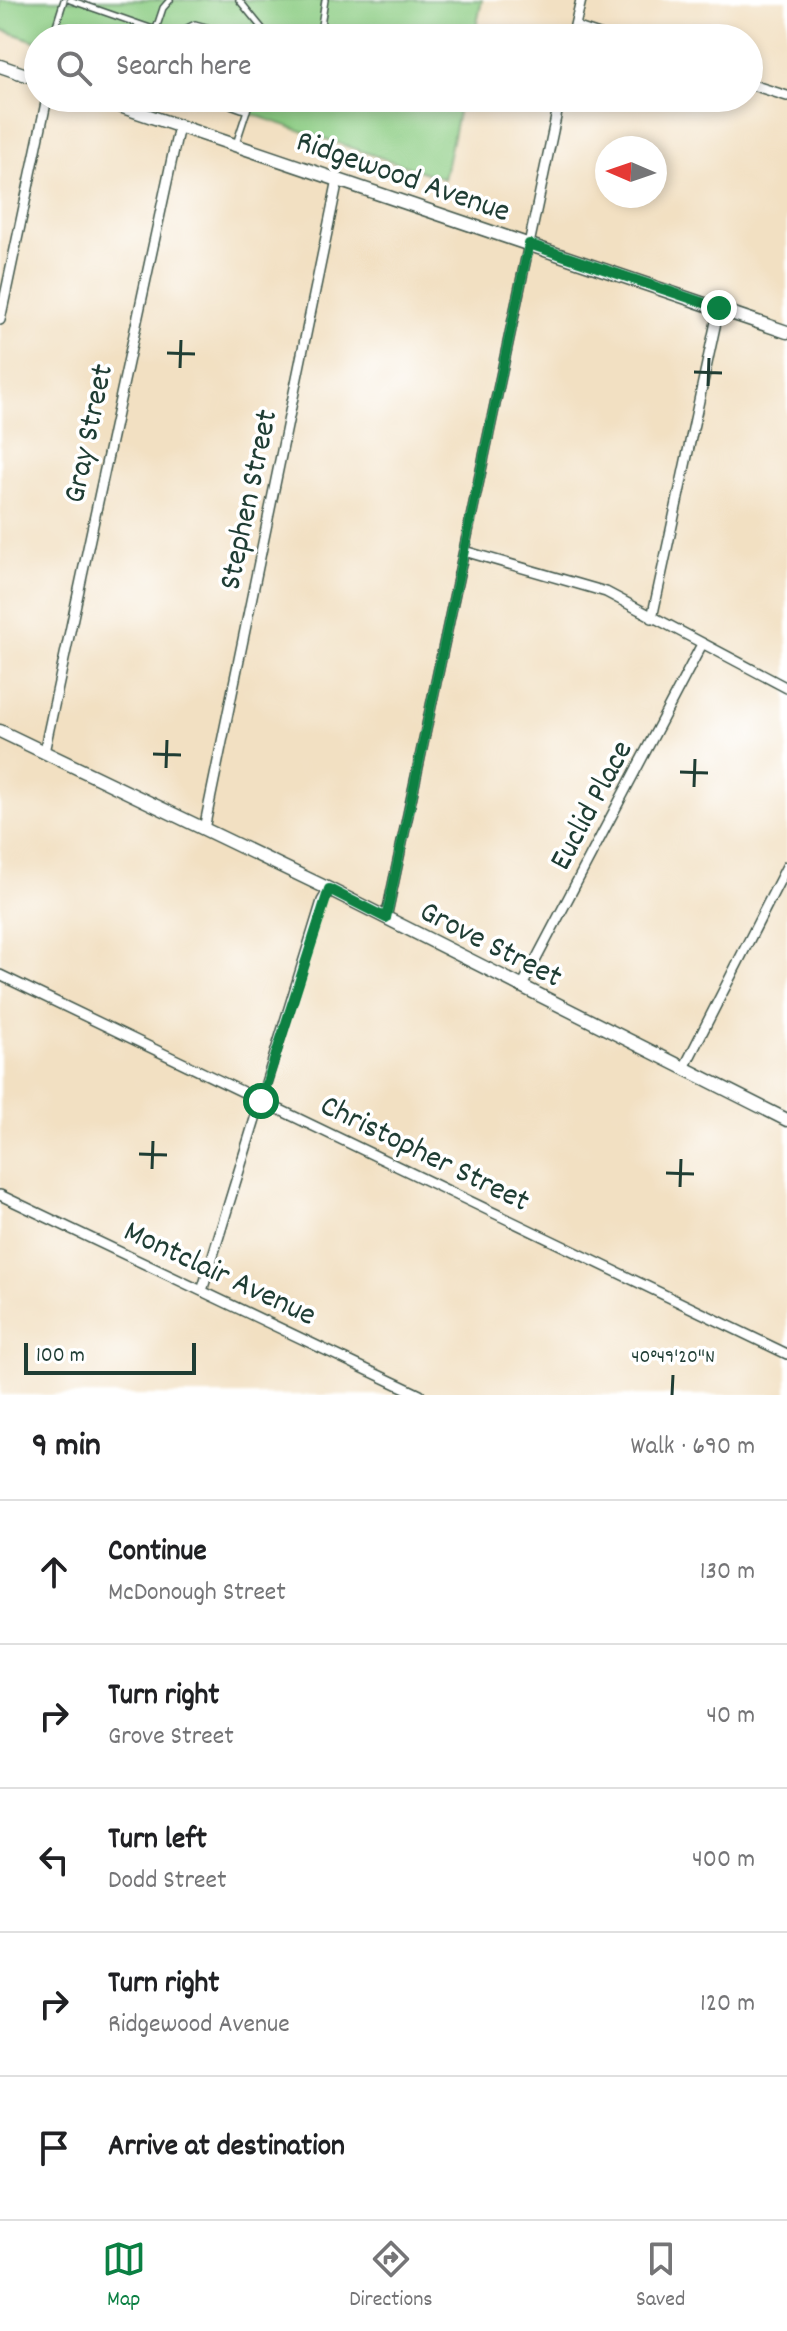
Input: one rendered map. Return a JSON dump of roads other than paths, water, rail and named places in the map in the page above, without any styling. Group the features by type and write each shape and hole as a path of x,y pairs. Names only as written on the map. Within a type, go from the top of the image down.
{"main road":[{"path":"0,66 24,74"},
{"name":"Ridgewood Avenue","path":"150,112 179,126 787,332"},
{"name":"Grove Street","path":"0,731 329,889 787,1120"}],"street":[{"path":"576,24 581,0"},
{"path":"763,88 787,96"},
{"path":"0,320 44,112"},
{"path":"386,918 557,112"},
{"name":"Gray Street","path":"44,752 179,126"},
{"name":"Stephen Street","path":"204,829 338,179"},
{"path":"652,618 719,308"},
{"path":"464,551 606,592 701,646 787,688"},
{"name":"Euclid Place","path":"522,986 701,646"},
{"path":"684,1068 787,866"},
{"path":"202,1291 329,889"},
{"name":"Christopher Street","path":"0,975 787,1354"},
{"name":"Montclair Avenue","path":"0,1195 420,1395"}],"lane":[{"path":"56,24 64,0"},
{"path":"70,0 139,24"},
{"path":"159,24 170,0"},
{"path":"239,0 260,24"},
{"path":"321,24 325,0"},
{"path":"236,145 247,112"}]}
